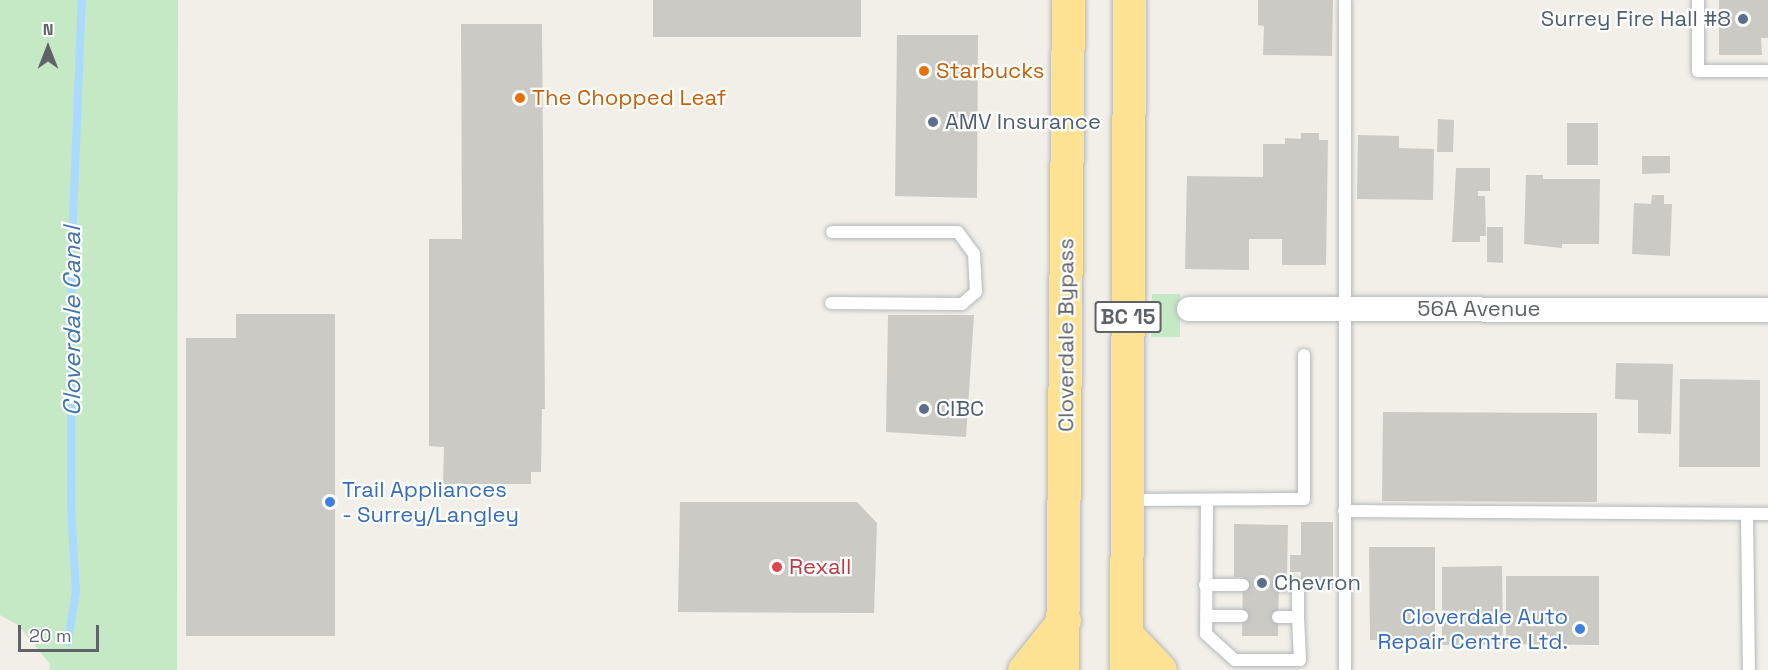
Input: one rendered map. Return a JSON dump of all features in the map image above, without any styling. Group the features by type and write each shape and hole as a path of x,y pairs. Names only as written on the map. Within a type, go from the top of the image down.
{"highway":[{"name":"Cloverdale Bypass","path":"1062,670 1068,0"},
{"name":"BC 15","path":"1126,670 1129,0"},
{"path":"1024,670 1064,620"},
{"path":"1127,635 1160,670"}],"street":[{"name":"56A Avenue","path":"1189,309 1768,310"}],"lane":[{"path":"1345,0 1343,309 1345,670"},
{"path":"1698,0 1698,71 1768,71"},
{"path":"831,303 963,304 976,292 974,254 958,232 832,232"},
{"path":"1127,500 1304,499 1304,355"},
{"path":"1207,501 1206,633 1235,660 1300,665 1298,585 1279,585"},
{"path":"1344,512 1768,514"},
{"path":"1747,514 1749,670"},
{"path":"1205,585 1243,585"},
{"path":"1206,616 1242,616"},
{"path":"1278,617 1298,617"}],"green space":[{"path":"0,0 178,0 177,670 49,670 50,664 18,625 0,615"},
{"path":"1152,294 1180,294 1180,337 1151,337"}],"building":[{"path":"653,0 861,0 861,37 653,37"},
{"path":"1258,0 1333,0 1332,56 1263,55 1264,26 1258,25"},
{"name":"Surrey Fire Hall #8","path":"1719,0 1768,0 1768,38 1761,38 1762,55 1719,55"},
{"path":"461,24 542,24 545,409 542,409 541,472 531,472 531,484 443,484 444,447 429,446 429,239 462,239"},
{"path":"897,35 978,35 977,198 895,196"},
{"path":"1438,119 1454,120 1453,152 1437,152"},
{"path":"1567,123 1598,123 1598,165 1567,165"},
{"path":"1301,133 1319,133 1319,140 1328,140 1326,265 1282,265 1282,239 1249,239 1249,270 1185,269 1187,176 1263,177 1263,144 1285,144 1285,138 1301,139"},
{"path":"1358,135 1399,136 1399,148 1434,149 1433,200 1357,199"},
{"path":"1642,156 1670,156 1670,173 1642,174"},
{"path":"1456,168 1490,168 1490,191 1478,191 1478,196 1485,196 1486,236 1480,236 1480,242 1452,242"},
{"path":"1526,175 1543,175 1543,179 1600,179 1599,244 1562,244 1562,248 1524,244"},
{"path":"1652,195 1664,195 1664,204 1672,204 1670,256 1632,254 1634,203 1651,204"},
{"path":"1487,227 1503,227 1503,263 1487,262"},
{"path":"236,314 335,314 335,636 186,636 186,338 236,338"},
{"path":"888,315 974,315 966,437 886,432"},
{"path":"1616,363 1673,364 1671,434 1638,433 1638,400 1615,399"},
{"path":"1680,379 1760,380 1760,467 1679,467"},
{"path":"1383,412 1597,413 1597,502 1382,501"},
{"name":"Rexall","path":"680,502 857,502 877,523 874,613 678,612"},
{"path":"1301,522 1333,522 1333,589 1301,589 1301,572 1290,572 1290,555 1301,555"},
{"path":"1234,524 1288,525 1287,577 1279,577 1278,636 1242,636 1243,577 1234,577"},
{"path":"1369,547 1435,547 1435,639 1370,640"},
{"path":"1502,566 1503,645 1442,645 1442,567"},
{"path":"1506,576 1599,576 1599,645 1506,644"}],"waterway":[{"name":"Cloverdale Canal","path":"68,642 76,591 71,506 72,244 82,0"}],"place":[{"name":"Surrey Fire Hall #8","path":"1743,19"},
{"name":"Starbucks","path":"924,71"},
{"name":"The Chopped Leaf","path":"520,98"},
{"name":"AMV Insurance","path":"933,122"},
{"name":"CIBC","path":"924,409"},
{"name":"Trail Appliances - Surrey/Langley","path":"330,502"},
{"name":"Rexall","path":"777,567"},
{"name":"Chevron","path":"1262,583"},
{"name":"Cloverdale Auto Repair Centre Ltd.","path":"1580,629"}]}
